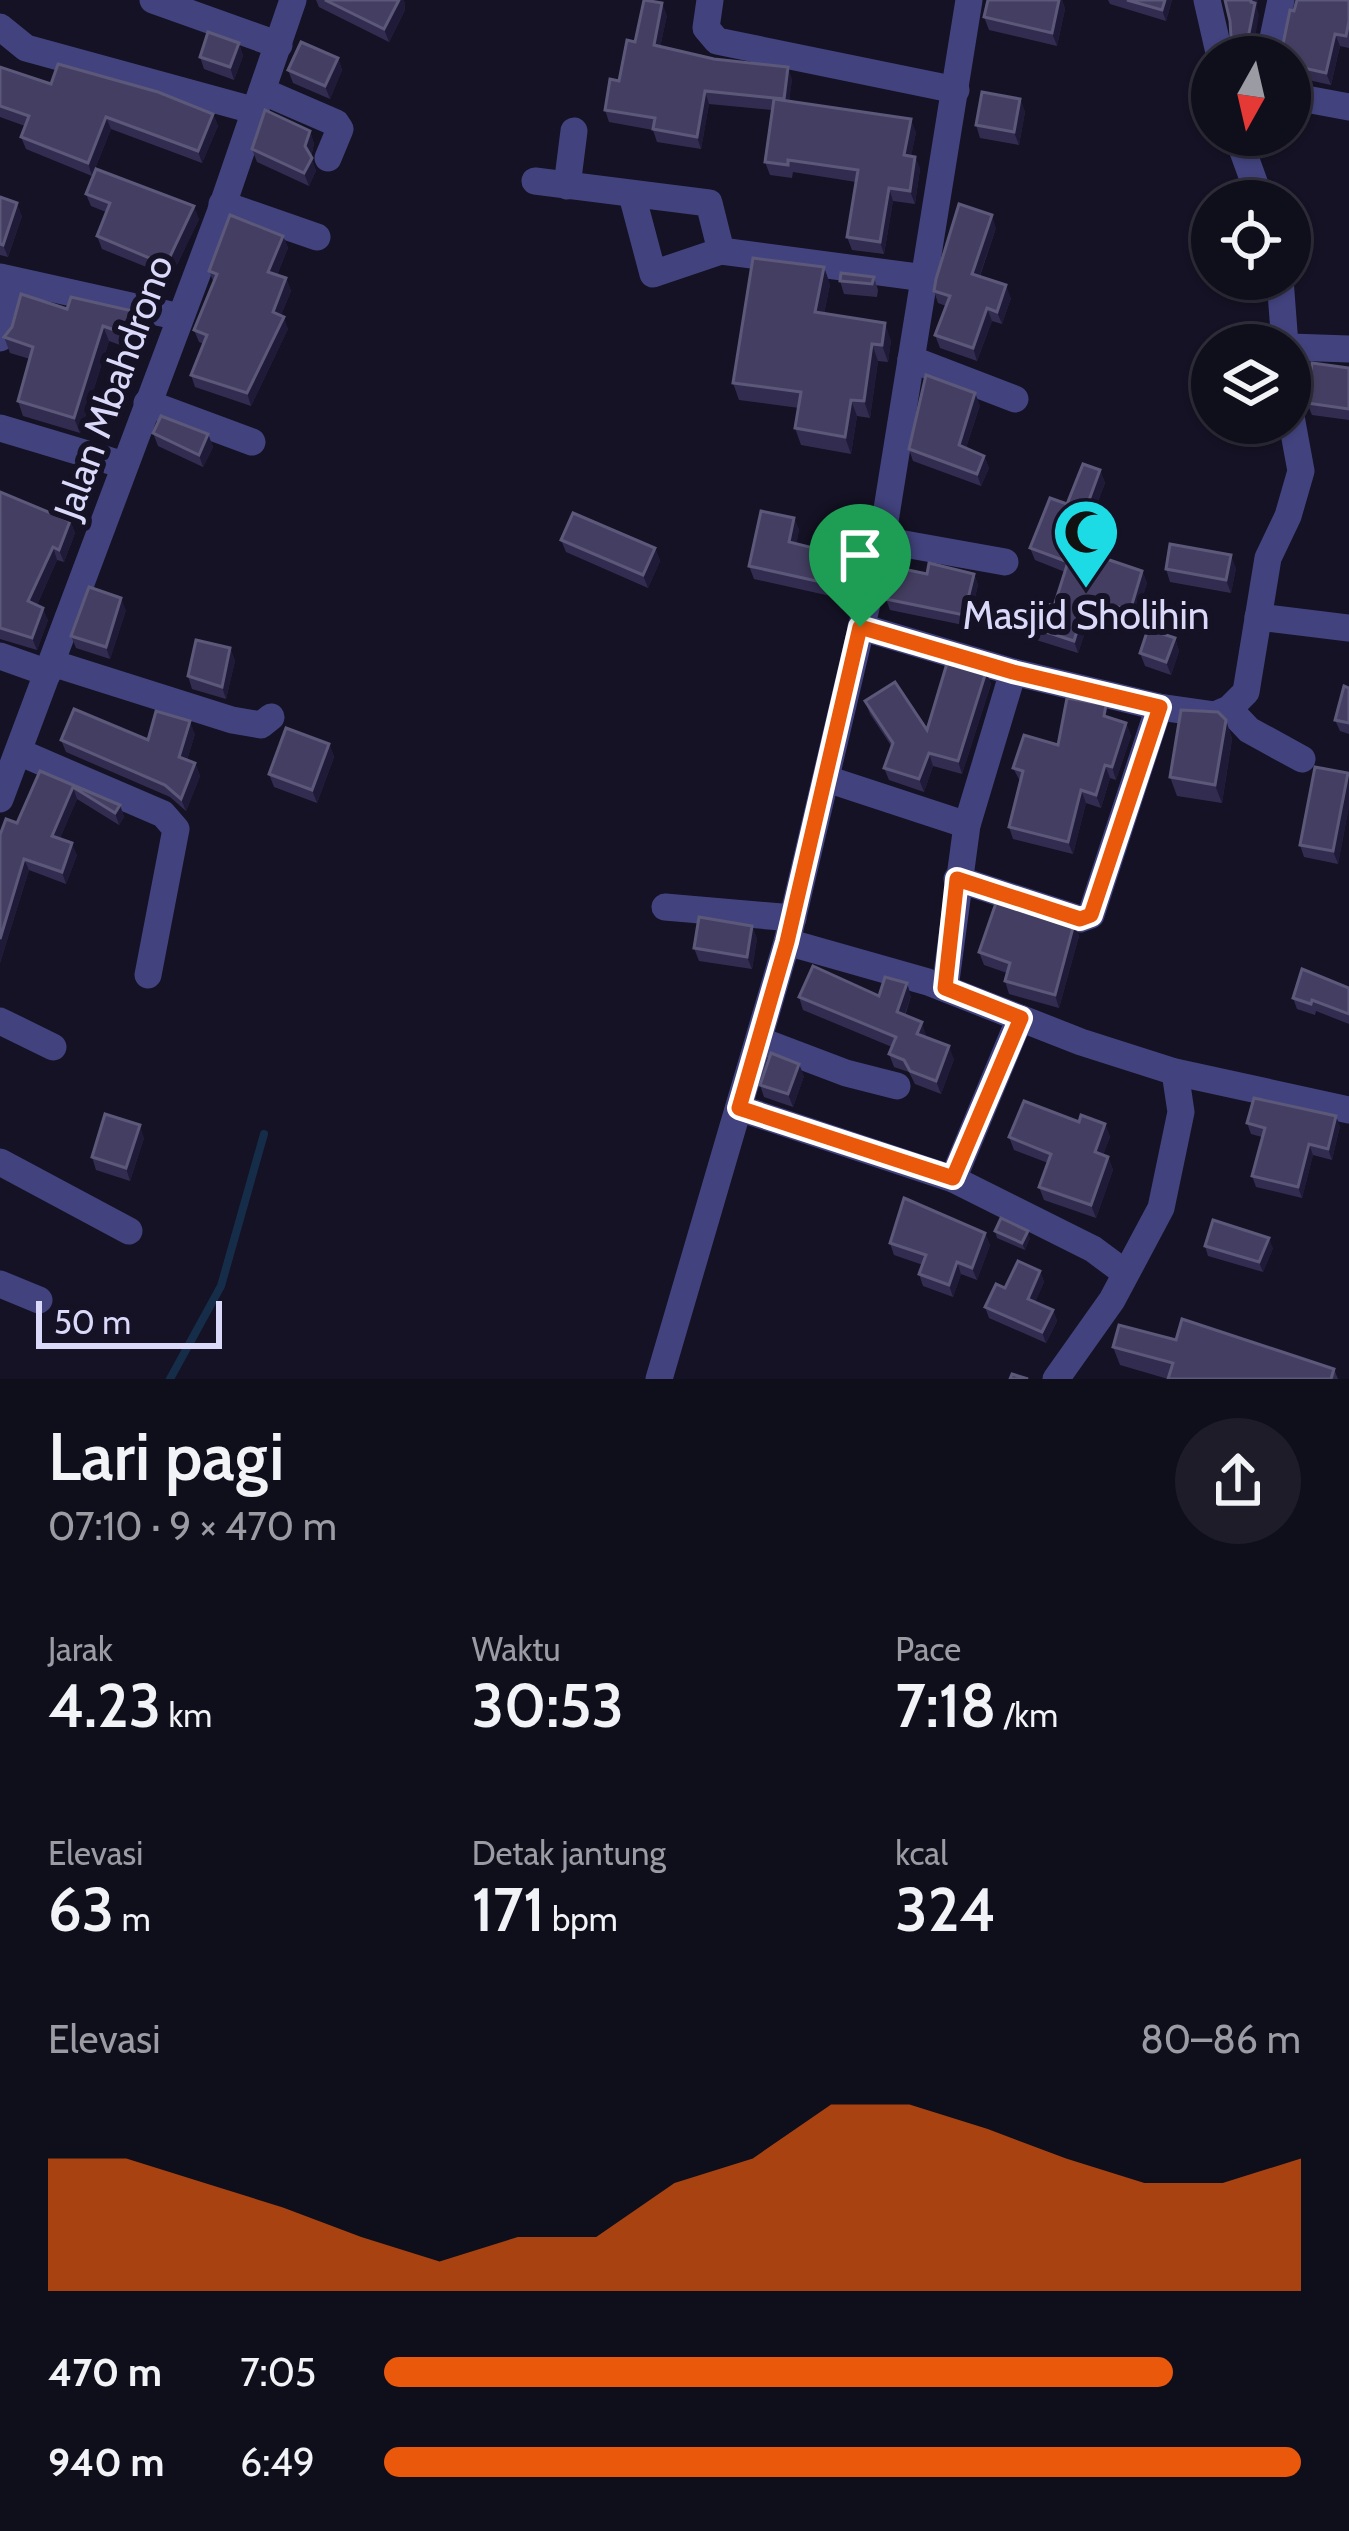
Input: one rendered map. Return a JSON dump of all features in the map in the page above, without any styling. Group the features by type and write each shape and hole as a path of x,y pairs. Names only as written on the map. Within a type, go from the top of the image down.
{"street":[{"path":"152,0 279,45"},
{"name":"Jalan Mbahdrono","path":"1,794 222,204 293,0"},
{"path":"710,0 706,28 717,41 956,90"},
{"path":"659,1379 790,930 882,540 969,0"},
{"path":"1207,0 1215,36"},
{"path":"1273,36 1281,0"},
{"path":"0,27 26,48 336,123 340,129 328,158"},
{"path":"1311,100 1349,107"},
{"path":"567,186 574,131"},
{"path":"536,182 709,202 721,251"},
{"path":"632,195 652,274 721,251 925,278"},
{"path":"222,204 317,237"},
{"path":"0,338 8,279 180,317"},
{"path":"1311,347 1349,349"},
{"path":"911,358 1015,399"},
{"path":"147,403 252,442"},
{"path":"0,428 124,465"},
{"path":"860,627 1013,672 1160,707 1215,715 1246,692 1268,558 1288,516 1301,471 1296,444"},
{"path":"882,540 1005,562"},
{"path":"1258,617 1349,628"},
{"path":"0,656 232,720 261,725 271,717"},
{"path":"945,988 967,825 1013,672"},
{"path":"957,879 1080,919 1091,915 1160,707"},
{"path":"1229,709 1249,730 1302,759"},
{"path":"19,752 163,814 176,829 148,975"},
{"path":"827,779 967,825"},
{"path":"665,907 790,930 1175,1072 1349,1110"},
{"path":"953,1178 1021,1018"},
{"path":"0,1021 53,1048"},
{"path":"758,1040 846,1073 897,1085"},
{"path":"1056,1379 1112,1300 1148,1234 1170,1179 1181,1112 1175,1072"},
{"path":"739,1108 953,1178 1093,1249 1124,1272"},
{"path":"0,1162 129,1231"},
{"path":"0,1284 39,1300"}],"building":[{"path":"325,0 399,0 384,29"},
{"path":"644,0 662,3 654,45 714,59 788,67 784,99 705,91 697,137 653,129 655,118 605,110 610,79 619,81 627,40 635,42"},
{"path":"988,0 1059,0 1052,33 984,17"},
{"path":"1127,0 1165,0 1162,10"},
{"path":"1225,0 1255,3 1248,36 1231,36"},
{"path":"1297,0 1349,0 1346,36 1335,34 1326,73 1311,70 1311,36 1285,36 1290,10 1294,11"},
{"path":"208,32 239,43 230,67 200,57"},
{"path":"301,42 338,58 325,86 288,70"},
{"path":"58,64 158,92 213,114 198,151 106,117 88,163 21,137 29,116 0,106 0,67 51,84"},
{"path":"982,92 1020,99 1014,132 976,125"},
{"path":"774,99 911,119 904,155 915,157 910,191 889,188 880,242 847,237 858,170 788,160 788,165 765,162"},
{"path":"265,110 310,131 305,146 312,158 304,173 252,149"},
{"path":"96,169 194,206 166,265 97,236 110,203 86,194"},
{"path":"0,197 17,203 3,245 0,244"},
{"path":"959,204 992,215 972,274 1006,285 997,312 987,308 973,348 935,335 950,296 934,291 936,279"},
{"path":"230,215 283,236 268,272 286,278 273,312 284,317 247,393 191,375 207,335 194,330 217,274 209,271"},
{"path":"753,258 824,267 815,312 885,323 882,345 872,344 864,401 851,400 845,437 795,428 801,392 733,383"},
{"path":"841,273 874,277 872,284 840,281"},
{"path":"21,294 67,309 71,297 137,312 129,335 103,326 74,418 18,401 33,347 4,337 12,327"},
{"path":"1312,363 1349,368 1349,409 1311,404"},
{"path":"926,375 975,393 959,445 984,456 977,474 909,449"},
{"path":"161,416 208,434 199,455 153,433"},
{"path":"1083,464 1100,470 1077,549 1142,571 1130,611 1094,599 1091,610 1084,608 1074,641 1025,625 1034,600 1054,606 1068,562 1030,548 1050,498 1067,504"},
{"path":"0,492 70,521 59,550 53,547 28,601 43,608 32,638 0,628"},
{"path":"761,511 794,518 789,542 846,556 839,586 749,566"},
{"path":"573,513 655,548 643,575 561,540"},
{"path":"1170,544 1231,555 1226,580 1166,569"},
{"path":"929,563 974,574 964,615 886,599 894,567 927,574"},
{"path":"89,587 121,598 106,647 71,636"},
{"path":"1148,629 1175,638 1166,662 1140,653"},
{"path":"196,640 230,648 222,687 188,676"},
{"path":"948,660 986,672 958,761 929,753 919,779 884,768 893,743 865,701 895,682 927,730"},
{"path":"1344,686 1349,688 1349,723 1335,720"},
{"path":"1067,698 1106,705 1104,716 1126,723 1112,767 1105,765 1096,795 1081,790 1068,842 1009,827 1023,771 1013,768 1024,735 1058,745"},
{"path":"74,709 148,740 156,711 190,721 179,757 195,763 181,799 165,785 61,740"},
{"path":"1181,710 1218,712 1226,720 1215,785 1170,777"},
{"path":"286,728 329,744 312,790 269,774"},
{"path":"1315,767 1348,773 1333,851 1300,845"},
{"path":"40,771 120,805 115,813 73,787 52,836 72,843 62,872 24,859 0,939 0,835 6,819 17,823"},
{"path":"997,900 1074,924 1055,995 1005,981 1010,963 979,952"},
{"path":"699,917 752,926 747,957 694,948"},
{"path":"813,966 879,996 885,977 907,983 897,1012 922,1022 917,1034 949,1046 936,1081 910,1071 904,1060 889,1054 896,1037 799,997"},
{"path":"1302,969 1349,988 1349,1014 1293,998"},
{"path":"771,1053 799,1064 788,1094 760,1085"},
{"path":"1254,1098 1336,1116 1328,1149 1309,1144 1298,1187 1252,1176 1265,1128 1247,1123"},
{"path":"1024,1101 1079,1122 1081,1115 1105,1124 1095,1152 1108,1157 1091,1205 1039,1187 1051,1154 1009,1137"},
{"path":"105,1114 140,1125 126,1168 92,1157"},
{"path":"904,1198 985,1233 972,1268 957,1262 949,1285 919,1274 926,1255 890,1243"},
{"path":"1001,1218 1028,1231 1022,1243 995,1231"},
{"path":"1213,1220 1269,1238 1259,1262 1205,1246"},
{"path":"1018,1261 1040,1271 1028,1299 1053,1310 1042,1332 985,1307 996,1284 1005,1288"},
{"path":"1182,1319 1334,1369 1331,1379 1168,1379 1173,1363 1113,1347 1119,1325 1176,1340"}],"waterway":[{"path":"170,1379 221,1286 264,1134"}],"place":[{"name":"Masjid Sholihin","path":"1086,591"}],"route":[{"path":"860,627 1013,672 1160,707 1091,915 1080,919 957,879 945,988 1021,1018 953,1178 739,1108 787,942 860,627"}]}
